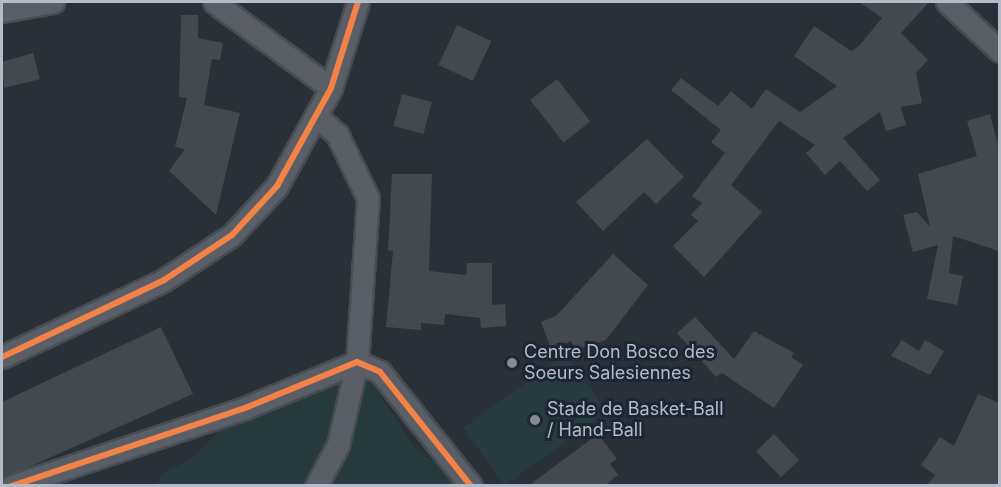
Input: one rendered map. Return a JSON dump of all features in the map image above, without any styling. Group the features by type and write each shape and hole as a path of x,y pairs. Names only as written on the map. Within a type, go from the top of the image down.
{"street":[{"path":"2,11 53,2"},
{"path":"214,2 331,88"},
{"path":"2,357 164,280 232,235 277,186 316,116 331,88 357,2"},
{"path":"947,2 999,51"},
{"path":"316,116 337,134 368,198 357,362 338,445 316,486"},
{"path":"12,486 245,408 357,362 380,372 471,486"}],"green space":[{"name":"Stade de Basket-Ball / Hand-Ball","path":"565,354 607,411 505,486 463,428"},
{"path":"344,361 372,382 416,451 457,473 453,484 156,486 163,474 195,456 220,431"}],"building":[{"path":"859,2 929,2 901,33 928,60 916,73 922,103 901,107 906,125 886,131 880,112 843,138 880,180 867,191 840,161 825,175 806,153 815,145 779,121 731,185 762,212 704,277 673,246 698,221 691,215 702,203 692,196 725,153 711,142 721,130 671,90 681,78 718,106 731,91 752,109 766,89 800,112 837,86 794,56 814,26 851,51 859,46 882,18"},
{"path":"181,15 198,15 198,38 223,43 220,60 212,59 204,105 240,113 216,215 169,171 185,149 175,147 187,98 179,97"},
{"path":"457,25 491,41 473,81 438,65"},
{"path":"33,53 40,79 4,88 2,62"},
{"path":"557,79 590,122 563,142 530,100"},
{"path":"402,94 432,102 423,134 393,126"},
{"path":"990,114 999,149 999,251 953,236 949,273 963,276 957,305 927,299 938,245 913,252 903,215 917,212 930,227 918,174 977,156 967,121"},
{"path":"647,139 684,177 656,204 644,192 603,231 576,202"},
{"path":"392,174 432,174 429,271 466,275 467,263 492,263 492,305 505,304 506,326 481,328 480,318 445,314 444,325 421,323 421,330 386,327 393,251 388,250"},
{"path":"613,254 648,285 606,340 575,350 571,341 551,349 541,322 556,316"},
{"path":"695,317 734,359 754,331 794,353 791,357 803,365 774,408 722,373 716,377 677,333"},
{"path":"161,327 193,394 2,479 2,402"},
{"path":"902,340 919,351 925,340 944,351 930,375 891,356"},
{"path":"978,394 999,403 999,486 926,486 935,475 921,465 940,437 954,446"},
{"path":"598,434 617,459 610,464 618,475 604,486 528,486"},
{"path":"774,434 799,460 781,477 756,451"}],"cycle path":[{"path":"2,357 164,280 232,235 277,186 331,88 358,2"},
{"path":"12,486 245,408 357,362 380,372 471,486"}],"place":[{"name":"Centre Don Bosco des Soeurs Salesiennes","path":"512,363"},
{"name":"Stade de Basket-Ball / Hand-Ball","path":"535,420"}]}
